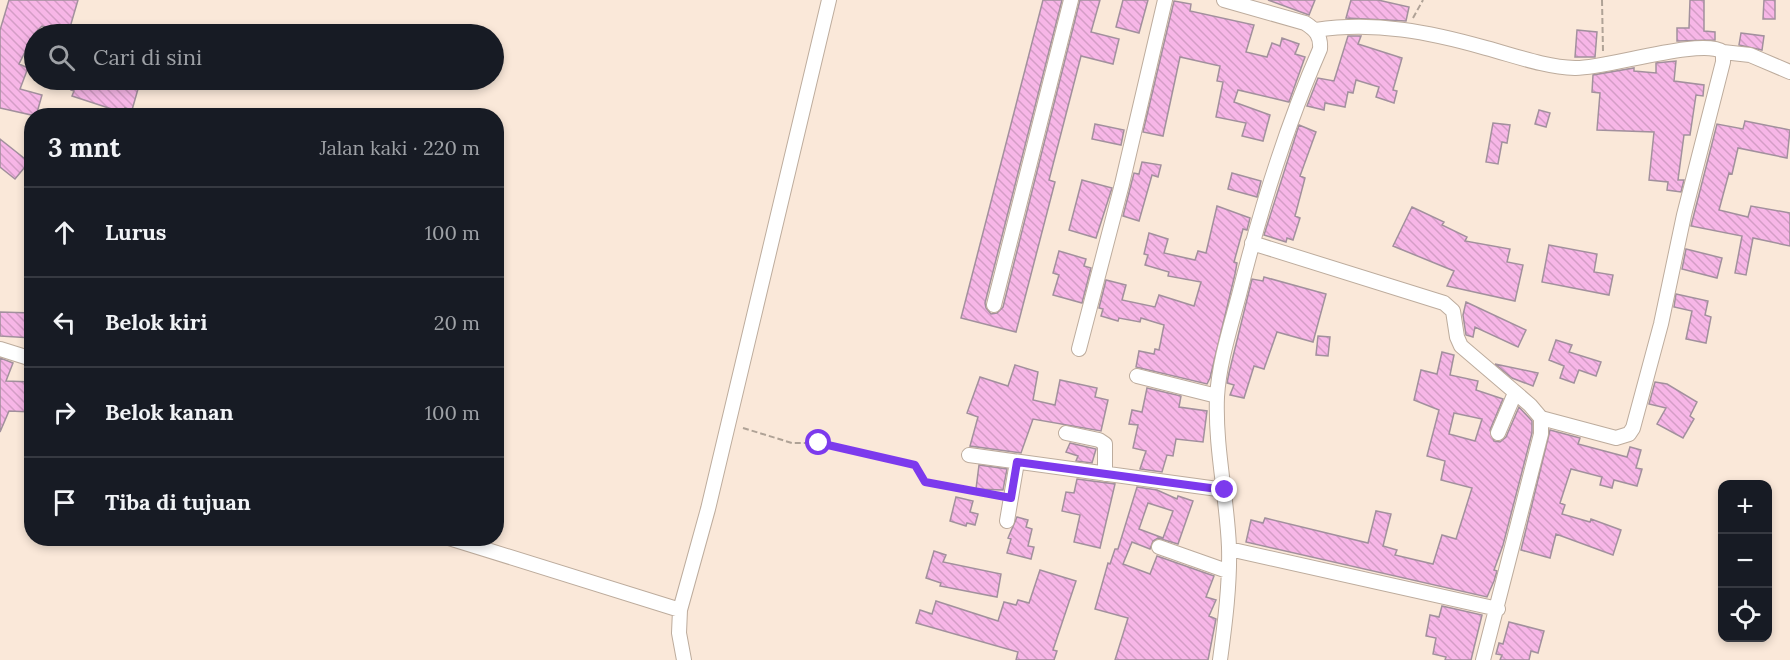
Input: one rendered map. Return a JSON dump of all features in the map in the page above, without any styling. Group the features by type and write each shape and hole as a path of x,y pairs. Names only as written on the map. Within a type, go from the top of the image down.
{"street":[{"path":"684,660 679,633 680,610 728,424 829,0"},
{"path":"994,305 1071,0"},
{"path":"1078,349 1122,184 1164,0"},
{"path":"1220,660 1225,624 1229,549 1225,490 1217,444 1217,396 1221,364 1252,243 1290,118 1320,49 1320,40 1316,30 1305,23 1224,0"},
{"path":"1316,30 1336,27 1407,29 1546,65 1577,68 1667,52 1713,49 1750,55 1790,72"},
{"path":"1252,243 1444,303 1453,311 1457,337 1461,346 1541,418 1616,438 1629,434 1634,428 1661,324 1684,215 1723,62 1723,52"},
{"path":"0,350 24,357"},
{"path":"1137,376 1217,396"},
{"path":"1498,433 1515,393"},
{"path":"1483,660 1498,609 1541,434 1541,418"},
{"path":"1066,433 1099,440 1105,444 1106,474"},
{"path":"969,455 1225,490"},
{"path":"1007,521 1017,462"},
{"path":"475,546 680,610"},
{"path":"1159,548 1227,571"},
{"path":"1229,549 1498,609"}],"path":[{"path":"1407,29 1423,0"},
{"path":"1602,0 1604,64"},
{"path":"728,424 792,442 819,443 915,465 925,482 1011,498"}],"building":[{"path":"9,0 78,0 71,24 24,24 24,54 19,64 24,66 24,78 20,89 42,95 38,108 24,108 24,113 0,108 0,30"},
{"path":"1043,0 1062,0 985,303 991,314 997,313 1003,307 1080,0 1100,0 1091,32 1119,39 1113,64 1081,56 1049,180 1055,182 1016,332 961,318"},
{"path":"1123,0 1148,0 1139,33 1116,27"},
{"path":"1268,0 1315,0 1309,15"},
{"path":"1351,0 1378,0 1409,7 1406,21 1346,18"},
{"path":"1690,0 1704,0 1704,31 1715,32 1715,40 1677,41 1677,28 1689,28"},
{"path":"1764,0 1775,0 1775,19 1763,19"},
{"path":"1174,1 1191,4 1190,11 1254,25 1246,52 1267,57 1272,43 1280,46 1282,38 1299,44 1295,54 1305,57 1289,102 1238,90 1234,102 1270,115 1263,141 1242,136 1246,123 1216,117 1223,82 1217,81 1220,66 1180,57 1163,136 1143,132"},
{"path":"1577,30 1597,32 1595,57 1575,57"},
{"path":"1741,33 1764,36 1762,50 1739,45"},
{"path":"1348,36 1361,36 1358,44 1402,58 1393,90 1397,91 1394,103 1376,97 1379,87 1356,80 1353,93 1348,92 1345,107 1325,103 1324,110 1307,106 1318,78 1334,81"},
{"path":"1676,61 1674,81 1704,85 1703,96 1696,95 1690,135 1684,135 1678,180 1684,180 1681,192 1667,190 1668,182 1649,180 1654,132 1597,130 1600,93 1592,92 1593,75 1634,68 1634,71 1656,73 1656,63"},
{"path":"71,90 138,90 133,108 109,108 72,96 74,91"},
{"path":"1539,110 1550,113 1546,127 1535,124"},
{"path":"1745,121 1790,130 1787,158 1738,148 1732,174 1729,173 1719,210 1748,217 1751,206 1790,213 1790,246 1753,238 1746,275 1735,273 1742,236 1691,226 1717,124 1743,129"},
{"path":"1493,123 1510,125 1507,143 1502,142 1498,164 1486,162"},
{"path":"1095,124 1124,130 1121,145 1092,139"},
{"path":"1299,125 1316,132 1300,176 1305,178 1295,216 1300,218 1293,240 1287,238 1286,242 1264,235"},
{"path":"0,139 24,158 24,168 15,179 0,167"},
{"path":"1142,162 1161,165 1158,177 1152,175 1139,221 1123,216 1134,173 1139,174"},
{"path":"1232,173 1261,181 1257,197 1228,189"},
{"path":"1082,180 1112,188 1096,238 1069,230"},
{"path":"1217,206 1250,218 1247,230 1243,229 1234,262 1237,263 1235,274 1207,384 1136,367 1139,351 1154,354 1155,349 1159,350 1164,325 1141,318 1140,322 1119,318 1118,321 1101,316 1103,309 1099,308 1106,280 1126,285 1122,300 1155,307 1159,295 1194,306 1201,282 1168,276 1169,272 1145,265 1148,255 1144,254 1149,233 1168,239 1164,253 1195,260 1198,251 1206,253"},
{"path":"1412,207 1444,222 1442,225 1467,237 1465,241 1510,249 1507,262 1523,265 1515,301 1447,286 1454,271 1393,246"},
{"path":"1549,245 1597,254 1594,272 1613,275 1609,295 1542,282"},
{"path":"1686,249 1722,258 1717,278 1682,269"},
{"path":"1059,251 1086,259 1084,266 1091,268 1082,303 1053,295 1059,275 1053,273"},
{"path":"1264,277 1326,294 1313,342 1277,332 1264,369 1254,366 1244,398 1230,395 1234,385 1227,383 1252,279 1263,281"},
{"path":"1676,294 1708,301 1705,315 1711,317 1706,343 1686,339 1692,311 1674,307"},
{"path":"1466,302 1526,330 1518,347 1475,327 1473,337 1466,335 1463,315"},
{"path":"0,312 24,313 24,338 0,336"},
{"path":"1318,336 1330,337 1328,356 1316,355"},
{"path":"1556,340 1572,345 1569,352 1601,362 1596,376 1579,370 1574,383 1560,378 1564,366 1549,360"},
{"path":"1442,352 1454,355 1450,375 1478,381 1476,390 1503,399 1490,430 1494,441 1500,442 1506,437 1519,407 1532,421 1532,433 1503,545 1494,570 1497,571 1487,597 1246,542 1251,520 1263,523 1265,518 1368,543 1376,511 1391,514 1383,546 1397,550 1395,555 1433,564 1442,535 1456,539 1472,488 1441,480 1445,461 1427,456 1439,410 1414,400 1421,370 1437,374","holes":["1454,413 1482,419 1475,441 1449,434"]},
{"path":"0,358 13,363 6,381 24,382 24,412 9,411 0,432"},
{"path":"1495,364 1538,373 1533,386 1512,378"},
{"path":"1015,365 1038,372 1033,400 1055,405 1060,380 1097,388 1095,397 1108,400 1101,431 1033,419 1021,453 970,446 978,417 967,413 980,377 1008,386"},
{"path":"1655,382 1667,384 1697,402 1690,416 1694,419 1683,438 1657,424 1666,408 1649,404"},
{"path":"1147,388 1181,396 1179,407 1207,411 1203,442 1176,439 1173,456 1167,455 1162,472 1140,469 1146,451 1133,448 1138,425 1129,424 1132,410 1142,412"},
{"path":"1550,430 1580,438 1578,444 1627,457 1630,447 1641,450 1636,468 1642,469 1637,486 1614,480 1612,488 1600,485 1602,477 1571,469 1560,503 1565,505 1562,514 1590,522 1591,519 1621,530 1613,555 1556,534 1550,558 1521,550"},
{"path":"1070,443 1096,449 1092,463 1076,461 1078,456 1066,452"},
{"path":"979,465 1007,469 1003,490 976,489"},
{"path":"1077,479 1115,484 1100,548 1074,542 1080,515 1062,511 1066,492 1074,493"},
{"path":"1137,487 1157,490 1177,499 1178,496 1193,501 1178,544 1158,538 1153,541 1150,549 1132,542 1123,564 1150,574 1157,556 1214,576 1206,597 1216,600 1209,616 1216,619 1208,660 1115,660 1128,618 1095,609 1108,563 1110,564 1115,549 1118,549","holes":["1148,503 1173,511 1163,538 1139,529"]},
{"path":"956,497 973,501 970,512 978,514 975,525 967,523 966,526 950,521"},
{"path":"1017,517 1028,520 1026,527 1032,529 1028,546 1034,547 1031,559 1007,553 1011,539 1008,538"},
{"path":"934,551 946,555 943,562 1001,574 997,597 940,586 941,583 926,578"},
{"path":"1040,570 1076,581 1053,650 1057,651 1054,660 1016,660 1018,652 916,623 920,610 932,614 936,601 998,621 1004,602 1016,605 1018,600 1029,603"},
{"path":"1442,606 1482,615 1471,660 1445,660 1446,657 1433,654 1436,638 1426,636 1430,615 1439,617"},
{"path":"1509,622 1544,631 1538,653 1531,651 1529,660 1500,660 1502,655 1496,654 1499,643 1503,644"}],"route":[{"path":"819,443 915,465 925,482 1011,498 1017,462 1225,490"}]}
